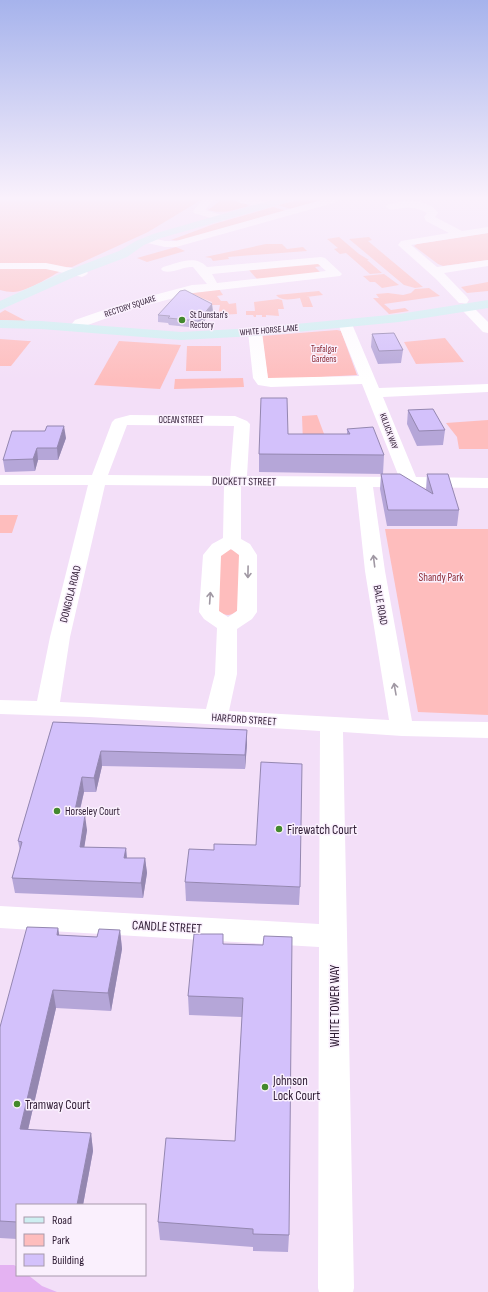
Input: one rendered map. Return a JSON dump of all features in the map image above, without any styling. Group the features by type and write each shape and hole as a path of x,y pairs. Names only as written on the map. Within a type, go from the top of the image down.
{"street":[{"path":"0,306 73,272 119,260"},
{"name":"RECTORY SQUARE","path":"204,271 319,260"},
{"name":"RECTORY SQUARE","path":"75,328 80,323 146,300 192,289 336,274 322,260"},
{"path":"422,260 436,272 488,329"},
{"path":"168,269 194,262 200,265 215,286"},
{"path":"436,272 488,263"},
{"path":"0,266 43,266 73,272"},
{"name":"WHITE HORSE LANE","path":"0,324 75,328 169,336 255,332 345,324 409,316 464,303 488,304"},
{"path":"345,324 371,386"},
{"path":"255,332 260,378 263,382 488,388"},
{"name":"KILLICK WAY","path":"371,386 410,483"},
{"name":"OCEAN STREET","path":"122,421 220,420 240,422 242,424 236,481"},
{"name":"DONGOLA ROAD","path":"47,709 60,636 98,480 115,432 122,421"},
{"name":"DUCKETT STREET","path":"0,480 488,483"},
{"path":"232,540 236,481"},
{"name":"BALE ROAD","path":"364,482 375,571 402,728"},
{"path":"227,628 232,622 245,615 247,612 248,555 243,548 232,540"},
{"path":"216,717 226,674 227,628 223,622 213,618 209,612 212,555 219,548 232,540"},
{"name":"HARFORD STREET","path":"0,707 216,717 402,728 488,730"},
{"name":"WHITE TOWER WAY","path":"331,724 336,1288"},
{"name":"CANDLE STREET","path":"0,917 333,936"}],"green space":[{"path":"0,260 87,260 72,267 68,267 26,289 13,292 0,290"},
{"path":"354,260 367,260 382,273 370,274"},
{"path":"374,260 391,260 423,287 415,288 404,285"},
{"path":"433,260 486,260 443,266"},
{"path":"316,262 322,266 315,267 322,274 257,279 249,270"},
{"path":"384,274 399,285 382,288 375,282 370,282 363,276"},
{"path":"488,282 488,291 467,293 461,287"},
{"path":"429,288 440,296 384,304 391,310 405,308 409,311 389,314 373,298 379,298 376,294 388,293 403,295 411,293 415,289"},
{"path":"219,289 223,295 217,296 221,301 227,301 229,304 236,303 237,314 218,315 220,305 211,305 212,302 190,293"},
{"path":"319,291 323,295 306,297 309,297 313,307 303,307 300,298 281,299 276,295"},
{"path":"278,299 282,300 284,309 278,309 279,316 266,315 266,317 262,317 262,315 256,315 256,317 254,317 253,315 246,315 246,311 255,311 254,302"},
{"path":"5,310 26,321 0,320 0,313"},
{"name":"Trafalgar Gardens","path":"337,330 341,331 357,375 268,380 262,336"},
{"path":"445,338 464,362 416,364 404,342"},
{"path":"0,339 31,341 11,366 0,366"},
{"path":"119,341 181,345 160,389 94,385"},
{"path":"187,346 221,346 221,371 186,371"},
{"path":"243,378 244,387 174,389 175,379"},
{"path":"317,415 327,442 303,443 302,416"},
{"path":"488,420 488,449 459,449 457,437 446,423"},
{"path":"0,515 18,515 12,533 0,533"},
{"name":"Shandy Park","path":"385,529 488,529 488,715 418,712"},
{"path":"230,549 240,553 239,609 232,614 227,615 218,611 220,555"}],"shaded area":[{"path":"0,1265 14,1265 16,1266 16,1276 29,1276 42,1286 57,1292 0,1292"}],"building":[{"path":"185,290 212,304 198,321 168,318 170,316 158,315 180,291"},
{"path":"394,333 403,350 379,351 372,334"},
{"path":"261,398 287,398 288,434 350,434 347,429 373,427 384,455 259,454"},
{"path":"433,409 445,430 419,431 408,410"},
{"path":"47,426 64,426 57,448 37,448 33,459 3,460 12,431 45,431"},
{"path":"381,474 400,474 433,494 427,474 448,474 459,510 388,510"},
{"name":"Horseley Court","path":"53,722 247,730 245,755 101,751 94,778 82,777 74,815 85,815 80,847 126,848 124,858 145,858 141,883 12,878 22,842 18,841"},
{"name":"Firewatch Court","path":"261,762 302,764 300,887 185,882 189,849 214,850 214,844 256,845"},
{"name":"Tramway Court","path":"27,927 58,928 57,935 97,937 99,929 120,930 108,993 53,990 20,1129 91,1133 77,1204 16,1204 16,1222 0,1221 0,1027"},
{"name":"Johnson Lock Court","path":"194,934 223,934 223,944 263,945 264,936 292,937 289,1235 253,1234 253,1229 158,1222 166,1138 235,1141 243,998 188,996"}],"place":[{"name":"St Dunstan's Rectory","path":"182,320"},
{"name":"Horseley Court","path":"57,811"},
{"name":"Firewatch Court","path":"279,829"},
{"name":"Johnson Lock Court","path":"265,1087"},
{"name":"Tramway Court","path":"17,1104"}]}
